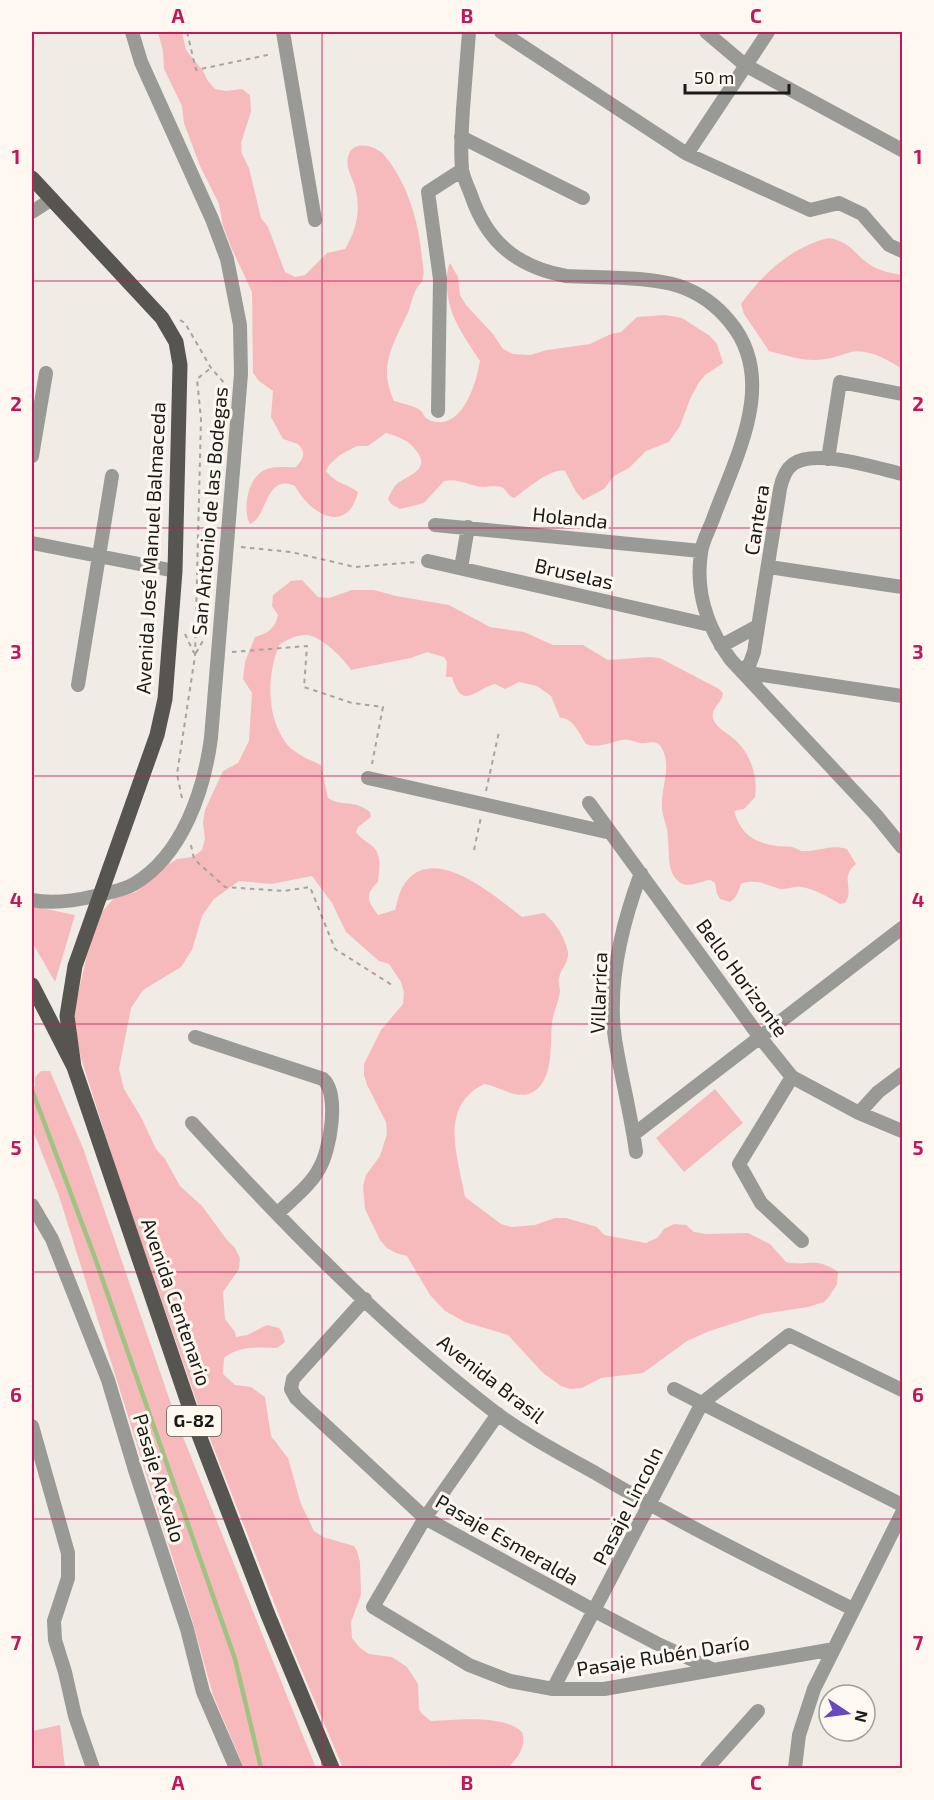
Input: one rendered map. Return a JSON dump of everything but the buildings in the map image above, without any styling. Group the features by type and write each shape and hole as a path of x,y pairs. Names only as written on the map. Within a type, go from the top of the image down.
{"main road":[{"name":"Avenida José Manuel Balmaceda","path":"32,178 162,318 176,342 180,365 175,571 165,699 161,723 75,966 67,1016 74,1067"},
{"name":"Avenida Centenario","path":"32,985 74,1067 199,1435 268,1615 332,1768"}],"street":[{"name":"San Antonio de las Bodegas","path":"32,900 68,901 125,888 141,879 160,861 187,821 203,781 208,760 241,374 240,325 227,259 212,219 141,62 132,32"},
{"path":"283,32 315,220"},
{"path":"469,32 462,170 478,216 486,228 505,249 529,265 566,276 653,281 679,286 698,294 714,306 737,330 744,342 752,368 752,400 742,439 701,551 701,594 710,625 721,646 742,672 876,815 902,846"},
{"path":"501,32 687,154 810,210 839,203 861,214 889,244 903,251"},
{"path":"706,32 745,64 903,150"},
{"path":"687,154 768,32"},
{"path":"462,137 584,198"},
{"path":"438,411 440,279 428,192 462,170"},
{"path":"32,212 52,199"},
{"path":"32,456 46,373"},
{"path":"828,459 840,382 903,394"},
{"name":"Cantera","path":"742,672 750,663 754,652 780,489 786,471 799,461 811,458 828,459 903,474"},
{"path":"78,685 112,476"},
{"name":"Holanda","path":"435,525 468,526 701,551"},
{"path":"461,568 468,526"},
{"path":"32,543 175,571"},
{"name":"Bruselas","path":"428,561 710,625"},
{"path":"769,567 903,587"},
{"path":"721,646 758,626"},
{"path":"742,672 903,696"},
{"path":"368,778 611,833"},
{"name":"Bello Horizonte","path":"589,803 759,1036 792,1077 859,1113 903,1131"},
{"name":"Villarrica","path":"636,1152 615,1038 614,1013 621,940 641,873"},
{"path":"634,1134 759,1036 903,928"},
{"path":"195,1037 323,1079 329,1086 332,1109 328,1143 322,1163 313,1178 278,1214"},
{"path":"859,1113 878,1092 903,1074"},
{"path":"792,1077 739,1164 761,1203 802,1242"},
{"name":"Avenida Brasil","path":"192,1123 278,1214 364,1299 498,1414 546,1445 650,1505 853,1609"},
{"name":"Pasaje Arévalo","path":"32,1205 52,1239 108,1380 187,1629 203,1692 236,1768"},
{"name":"Pasaje Esmeralda","path":"364,1299 293,1379 291,1389 296,1398 425,1518 595,1611 712,1669"},
{"path":"702,1403 789,1335 903,1390"},
{"path":"674,1389 903,1504"},
{"name":"Pasaje Lincoln","path":"553,1689 702,1403"},
{"path":"425,1518 498,1414"},
{"path":"32,1426 68,1553 66,1591 54,1621 55,1640 75,1716 93,1768"},
{"path":"795,1768 799,1734 814,1689 903,1513"},
{"name":"Pasaje Rubén Darío","path":"425,1518 373,1607 469,1665 510,1681 553,1689 604,1689 834,1649"},
{"path":"707,1768 758,1711"}],"path":[{"path":"187,32 196,70 287,51"},
{"path":"162,318 176,318 185,323 211,368 238,399"},
{"path":"211,368 197,379 201,419 195,656 177,774 194,859 225,887 284,891 310,887 335,949 392,985"},
{"path":"226,545 291,552 355,567 428,561"},
{"path":"172,604 195,656"},
{"path":"195,656 205,637"},
{"path":"218,652 307,646 304,687 352,703 383,707 368,778"}],"shaded area":[{"path":"158,32 182,32 186,50 215,89 226,91 242,89 250,95 251,112 241,143 242,154 249,168 261,218 268,227 285,272 295,277 305,275 327,253 345,249 349,242 358,211 357,195 347,161 353,148 368,146 378,150 393,167 411,204 424,272 390,354 387,376 394,401 415,407 427,419 441,422 450,420 459,413 471,393 480,361 457,324 449,304 447,279 450,263 458,277 460,295 466,305 493,334 503,349 513,354 530,355 547,350 590,344 621,332 637,317 665,315 682,318 710,336 717,344 723,363 705,375 698,384 680,426 669,442 646,451 629,468 614,476 604,489 583,500 565,471 559,471 546,476 514,498 501,487 483,487 444,481 424,503 400,509 391,504 388,499 396,485 419,468 421,459 408,442 386,433 368,446 357,446 340,455 326,471 337,481 358,492 353,506 346,514 337,517 319,512 310,505 295,486 285,484 278,485 272,490 256,520 250,524 247,503 254,480 267,469 296,467 303,453 298,444 283,439 271,417 273,391 259,381 253,373 252,292 223,226 219,204 200,166 184,123 182,106 164,69 163,51"},
{"path":"829,238 847,245 873,266 902,275 902,369 871,353 857,351 829,359 815,360 769,351 744,314 741,304 779,263 803,247"},
{"path":"302,580 318,597 329,598 352,590 374,590 449,605 490,627 524,632 553,645 583,645 608,660 660,658 723,693 713,712 714,721 744,750 754,772 755,797 744,809 734,811 744,831 762,843 792,847 802,851 836,847 847,849 856,864 849,874 849,893 845,903 840,904 806,888 780,889 754,882 741,884 736,896 730,902 720,899 715,883 710,880 686,885 674,877 669,861 667,829 662,806 666,760 657,743 625,740 600,745 586,744 569,720 560,718 551,696 537,686 519,682 505,689 495,684 469,696 464,696 456,687 452,677 446,677 447,662 444,657 427,652 411,658 351,670 332,648 312,636 295,637 279,645 272,669 270,695 279,732 289,747 321,765 328,798 359,806 370,812 371,817 358,827 356,832 375,849 379,857 378,882 369,894 372,906 378,915 395,910 402,888 414,874 428,868 445,870 479,885 522,917 544,913 559,930 567,946 568,956 559,978 560,991 553,1019 550,1061 545,1079 533,1092 521,1095 484,1084 470,1094 461,1106 456,1119 455,1134 465,1197 501,1224 512,1227 535,1225 555,1218 566,1218 597,1227 604,1235 646,1243 657,1238 664,1229 674,1224 686,1225 694,1232 706,1234 748,1233 770,1244 786,1262 823,1264 838,1272 837,1284 824,1302 808,1307 762,1314 707,1332 687,1341 643,1373 601,1378 582,1388 571,1389 561,1386 543,1373 508,1335 465,1322 445,1311 430,1295 407,1256 387,1248 380,1240 365,1209 363,1186 366,1175 380,1156 387,1134 386,1122 367,1085 364,1064 381,1030 403,1004 404,992 401,982 389,964 379,961 346,932 332,903 312,876 271,884 239,881 214,899 202,916 192,950 181,967 143,990 131,1008 119,1069 124,1089 141,1117 156,1149 165,1159 180,1186 202,1206 235,1248 240,1258 239,1269 223,1292 225,1319 236,1337 247,1335 267,1325 279,1328 282,1332 285,1342 277,1348 242,1349 224,1358 223,1374 235,1385 251,1387 265,1397 271,1436 288,1458 301,1504 314,1531 323,1537 354,1546 357,1551 360,1562 361,1595 351,1622 352,1638 369,1654 392,1657 407,1667 418,1684 419,1709 431,1721 491,1720 513,1726 522,1732 522,1747 508,1768 343,1768 288,1638 207,1431 121,1184 81,1058 75,1029 74,1012 87,955 102,912 114,898 136,892 160,870 177,859 193,857 202,850 205,839 203,822 205,810 223,771 238,763 249,741 252,693 243,679 245,662 255,637 270,630 277,620 278,615 272,606 273,595 291,581"},
{"path":"32,906 75,915 55,982 32,942"},
{"path":"41,1071 50,1071 83,1148 179,1427 316,1768 244,1768 213,1695 193,1623 59,1196 32,1128 32,1091 35,1086 35,1077"},
{"path":"715,1089 743,1123 684,1172 656,1138"},
{"path":"60,1725 65,1768 32,1768 32,1731"}],"waterway":[{"path":"32,1090 95,1258 235,1659 261,1768"}]}
